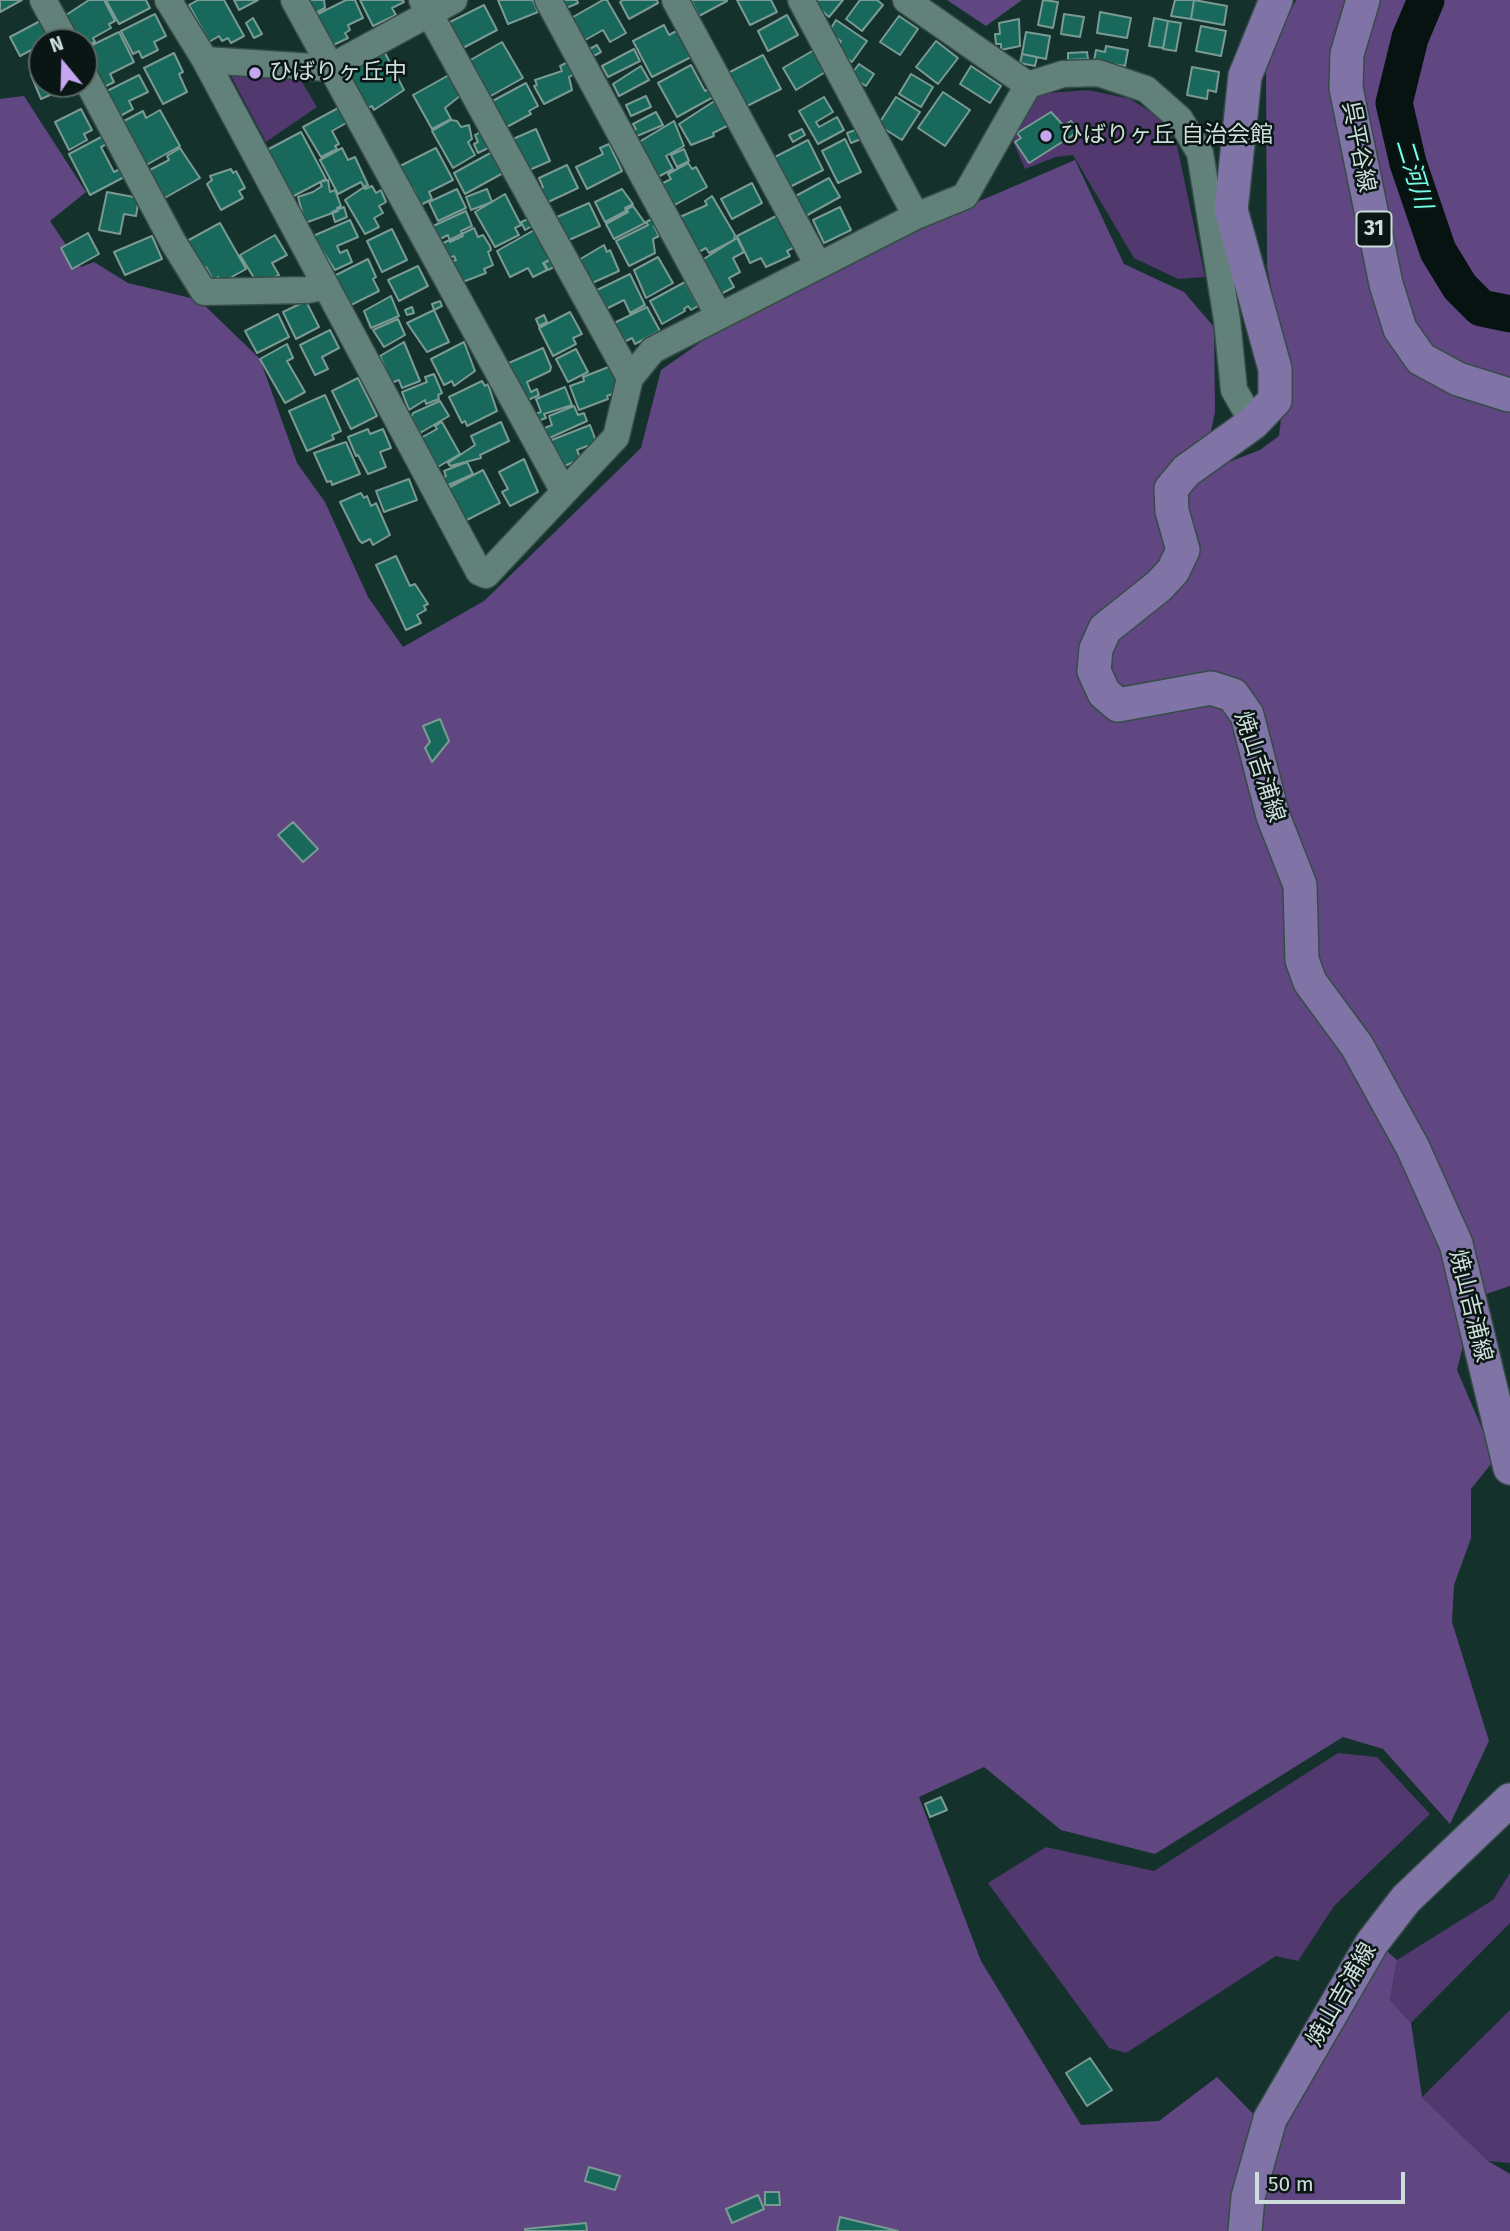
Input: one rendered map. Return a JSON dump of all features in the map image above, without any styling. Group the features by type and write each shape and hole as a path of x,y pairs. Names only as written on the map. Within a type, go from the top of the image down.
{"main road":[{"name":"焼山吉浦線","path":"1276,0 1245,76 1231,210 1275,369 1275,400 1253,424 1186,471 1171,489 1172,511 1183,550 1173,571 1159,586 1105,629 1096,649 1094,671 1104,694 1118,705 1211,688 1233,695 1247,715 1273,816 1300,885 1302,960 1310,982 1357,1046 1413,1148 1456,1244 1510,1468"},
{"name":"呉平谷線","path":"1363,0 1347,54 1346,88 1386,284 1400,329 1421,359 1458,379 1509,395"},
{"name":"焼山吉浦線","path":"1245,2231 1248,2197 1270,2119 1372,1943 1406,1899 1510,1800"}],"street":[{"path":"167,0 205,60 324,287 479,572 486,575 616,437 630,379 653,350 916,216 965,196 1028,85 1063,74 1098,73 1146,89 1180,119 1200,153 1227,320 1234,390 1253,424"},
{"path":"294,0 564,492"},
{"path":"205,60 329,68 426,6 454,0"},
{"path":"548,0 719,316"},
{"path":"675,0 818,265"},
{"path":"801,0 916,216"},
{"path":"906,0 1028,85"},
{"path":"54,4 62,28"},
{"path":"426,6 630,379"},
{"path":"96,98 173,242 204,292 307,290 324,287"}],"shaded area":[{"path":"947,0 1022,0 986,26"},
{"path":"1296,0 1510,0 1510,1286 1480,1296 1472,1309 1457,1370 1495,1459 1471,1489 1471,1538 1454,1585 1452,1622 1489,1741 1450,1824 1383,1749 1343,1737 1155,1854 1061,1830 984,1767 919,1797 981,1961 1081,2125 1159,2121 1217,2077 1277,2138 1380,1945 1397,1960 1390,2000 1411,2023 1422,2097 1488,2161 1510,2174 1510,2231 0,2231 0,99 24,96 86,192 50,221 81,267 94,262 128,283 199,300 260,359 297,463 325,502 368,597 403,647 484,601 641,448 661,370 705,339 924,225 1075,160 1124,264 1184,292 1214,327 1215,412 1210,435 1216,467 1260,450 1279,436 1287,369 1267,267 1266,63"},
{"path":"230,74 300,79 317,107 266,142"},
{"path":"1088,90 1130,99 1161,118 1177,146 1205,277 1178,279 1134,258 1073,155 1056,157 1025,169 1009,132 1034,94"},
{"path":"1338,1753 1377,1757 1430,1814 1334,1906 1298,1961 1276,1956 1126,2053 1109,2048 988,1883 1046,1847 1154,1871"},
{"path":"1510,1873 1510,1923 1411,2023 1390,2000 1397,1960 1493,1900"},
{"path":"1510,2010 1510,2163 1488,2161 1422,2097"}],"building":[{"path":"0,0 22,0 0,12"},
{"path":"89,0 104,0 115,21 109,24 111,28 98,35 98,28 65,28 60,19"},
{"path":"106,0 146,0 150,8 119,24"},
{"path":"198,0 224,0 244,36 231,43 228,38 222,41 219,36 209,42 189,5"},
{"path":"234,0 258,0 239,10"},
{"path":"301,0 324,0 325,8 309,16"},
{"path":"346,0 355,0 363,18 348,25 350,30 345,33 348,38 327,48 312,17"},
{"path":"360,0 404,2 392,8 396,15 373,26"},
{"path":"498,0 533,0 538,12 508,24"},
{"path":"558,0 577,0 578,3 562,10"},
{"path":"607,0 626,33 610,42 603,30 578,44 566,21"},
{"path":"657,0 658,3 629,19 620,2"},
{"path":"691,0 727,0 727,1 699,16"},
{"path":"737,0 771,0 777,12 750,25"},
{"path":"810,0 843,0 829,17"},
{"path":"860,0 877,0 883,5 862,31 846,19"},
{"path":"1043,0 1058,2 1053,28 1038,25"},
{"path":"1175,0 1194,0 1191,19 1171,16"},
{"path":"1194,0 1227,6 1224,25 1191,19"},
{"path":"484,5 497,30 461,49 448,23"},
{"path":"1100,12 1131,18 1127,38 1097,33"},
{"path":"155,14 166,36 154,42 158,50 142,58 139,51 133,54 121,31"},
{"path":"1064,14 1084,17 1080,37 1061,34"},
{"path":"787,15 798,35 768,51 758,31"},
{"path":"899,16 918,29 900,55 880,42"},
{"path":"253,18 262,34 254,38 246,23"},
{"path":"1154,18 1168,21 1163,48 1149,46"},
{"path":"1019,19 1020,46 1001,50 1001,44 996,44 995,34 1000,34 999,23"},
{"path":"42,20 46,28 28,28 28,52 20,56 10,37"},
{"path":"836,20 867,41 852,62 835,50 841,41 828,33"},
{"path":"1168,21 1181,23 1176,51 1163,49"},
{"path":"664,25 669,35 680,29 693,56 652,77 633,41"},
{"path":"1201,26 1226,31 1221,56 1196,51"},
{"path":"119,32 134,62 110,74 114,82 100,89 98,85 98,42"},
{"path":"1026,32 1050,36 1046,59 1022,54"},
{"path":"936,41 958,58 938,84 916,67"},
{"path":"502,42 523,78 487,98 467,62"},
{"path":"597,45 601,52 588,59 584,52"},
{"path":"1106,46 1128,50 1125,66 1094,61 1096,50 1105,52"},
{"path":"383,49 404,90 374,110 372,106 364,110 343,69"},
{"path":"634,49 640,61 608,77 602,66"},
{"path":"814,50 827,71 796,90 783,68"},
{"path":"1087,52 1088,59 1068,60 1068,53"},
{"path":"174,53 183,72 179,74 187,92 163,104 144,68"},
{"path":"1022,54 1037,57 1035,66 1020,63"},
{"path":"763,55 781,89 743,108 726,74"},
{"path":"572,60 578,72 569,77 572,90 544,104 534,86 537,85 535,80 562,71 560,66"},
{"path":"859,64 874,74 866,86 850,76"},
{"path":"691,65 705,91 713,87 717,95 677,117 658,83"},
{"path":"641,66 649,80 619,96 613,84"},
{"path":"971,66 1001,86 990,103 960,84"},
{"path":"1192,67 1219,72 1216,92 1208,90 1207,99 1187,95"},
{"path":"911,74 933,87 921,107 899,94"},
{"path":"139,75 148,92 129,101 133,109 120,116 103,93"},
{"path":"449,75 461,95 445,108 451,119 432,129 413,95"},
{"path":"526,83 538,106 529,111 531,114 501,130 487,104"},
{"path":"943,92 970,110 945,146 918,128"},
{"path":"646,96 651,107 631,116 626,105"},
{"path":"824,97 833,112 816,122 819,127 837,117 844,130 818,144 799,111"},
{"path":"896,97 920,112 902,140 878,125"},
{"path":"716,100 729,125 713,133 714,136 691,145 679,124"},
{"path":"340,107 348,122 332,131 339,144 335,146 337,149 321,157 303,127"},
{"path":"81,109 92,130 84,134 87,140 69,150 55,122"},
{"path":"160,110 180,146 141,168 122,122 143,111 146,118"},
{"path":"656,112 663,125 630,139 627,134 636,129 633,124"},
{"name":"ひばりヶ丘 自治会館","path":"1051,112 1064,126 1071,121 1078,132 1029,163 1015,142 1021,138 1017,133"},
{"path":"451,120 457,121 461,127 469,125 472,139 468,142 475,155 453,168 432,131"},
{"path":"674,121 684,146 666,156 673,169 652,180 634,145"},
{"path":"536,129 550,161 527,171 513,139"},
{"path":"802,129 805,135 793,142 789,135"},
{"path":"858,129 861,139 851,143 847,133"},
{"path":"484,130 492,146 478,153 474,144 478,142 475,135"},
{"path":"301,132 326,179 290,198 265,151"},
{"path":"105,135 109,143 101,147 114,172 124,167 128,175 90,195 69,154"},
{"path":"845,139 861,172 838,183 822,151"},
{"path":"808,140 823,170 786,189 771,159"},
{"path":"609,144 622,171 587,189 576,167 603,154 600,148"},
{"path":"180,148 200,178 161,200 146,172 169,160 167,156"},
{"path":"342,148 348,160 355,157 368,185 364,187 361,182 338,194 320,160"},
{"path":"436,148 453,180 429,192 432,199 417,207 413,199 417,197 413,188 410,190 398,167"},
{"path":"684,149 689,161 677,167 671,155"},
{"path":"494,151 505,172 465,194 454,173"},
{"path":"688,163 692,169 696,167 707,187 671,207 659,185 671,179 668,174"},
{"path":"567,165 578,188 546,203 539,189 543,187 539,178"},
{"path":"231,169 233,173 236,171 245,188 239,191 243,198 221,210 207,184 212,180 210,176"},
{"path":"829,178 840,197 802,218 792,198"},
{"path":"328,180 330,192 335,190 341,206 337,208 338,211 305,223 298,197 313,192 322,186 320,182"},
{"path":"752,183 762,203 732,219 721,199"},
{"path":"372,186 376,193 381,190 386,202 379,206 383,213 374,218 379,227 365,234 345,200 364,187 365,189"},
{"path":"457,189 466,208 438,221 429,202"},
{"path":"487,189 492,202 471,210 466,197"},
{"path":"622,189 633,204 625,208 626,211 605,222 595,202"},
{"path":"107,192 139,198 136,216 124,214 120,234 99,230"},
{"path":"505,194 521,225 515,228 519,235 495,247 475,212"},
{"path":"712,196 735,235 734,240 709,253 706,248 693,255 673,220 707,205 705,201"},
{"path":"589,203 600,226 567,241 557,217"},
{"path":"633,206 645,223 614,239 606,224 628,212 627,209"},
{"path":"344,207 347,217 335,222 332,212"},
{"path":"840,207 851,230 824,243 813,220"},
{"path":"466,211 472,226 461,231 463,236 450,242 448,235 440,239 433,226"},
{"path":"778,215 795,247 787,251 790,256 766,267 761,258 750,263 737,236"},
{"path":"656,217 660,223 654,226 659,236 653,239 655,253 629,266 616,241 648,225 646,222"},
{"path":"531,218 534,225 525,230 521,222"},
{"path":"350,220 358,237 337,246 340,253 347,250 352,262 335,270 313,236"},
{"path":"220,223 246,269 221,283 218,277 213,280 206,267 202,269 187,241"},
{"path":"474,228 478,237 483,235 490,246 491,250 488,252 493,265 484,269 486,273 460,283 450,262 456,260 454,256 445,260 439,245"},
{"path":"392,229 407,260 382,272 367,241"},
{"path":"536,229 548,255 549,260 543,263 547,270 533,277 528,268 510,277 497,251"},
{"path":"88,233 99,254 72,269 61,248"},
{"path":"275,235 287,255 272,263 279,275 259,286 240,255"},
{"path":"152,236 162,259 125,275 114,252"},
{"path":"737,238 744,252 733,258 740,272 729,278 734,287 719,295 699,262"},
{"path":"604,245 607,252 610,250 619,271 592,283 589,277 584,279 577,261"},
{"path":"658,257 673,283 646,298 634,270"},
{"path":"368,259 379,291 351,305 334,276"},
{"path":"552,259 556,266 548,270 544,263"},
{"path":"418,266 428,286 399,301 388,280"},
{"path":"630,274 645,305 630,313 624,300 604,310 595,291"},
{"path":"685,282 698,306 691,310 688,306 685,311 662,324 650,301"},
{"path":"391,296 399,316 371,328 364,311"},
{"path":"306,301 319,327 296,339 283,312"},
{"path":"440,301 442,306 434,310 432,304"},
{"path":"412,307 414,313 407,315 405,310"},
{"path":"647,307 660,331 635,344 632,338 616,346 606,327"},
{"path":"434,310 449,342 427,352 407,323"},
{"path":"570,312 582,334 573,338 576,344 553,356 539,328"},
{"path":"278,314 289,337 257,353 245,331"},
{"path":"544,315 547,322 539,326 536,319"},
{"path":"398,319 405,335 384,347 373,330"},
{"path":"330,330 339,348 322,357 328,369 315,375 300,345"},
{"path":"404,342 420,381 402,388 399,380 391,383 380,356"},
{"path":"464,342 475,371 454,386 452,381 444,385 431,359"},
{"path":"287,344 293,358 287,361 305,392 285,403 260,359"},
{"path":"543,348 551,367 550,371 527,382 531,392 537,389 539,395 528,400 502,366"},
{"path":"576,349 588,372 568,382 556,359"},
{"path":"611,366 620,391 607,396 608,399 579,410 570,386 584,381 583,377"},
{"path":"434,374 442,393 438,395 439,399 426,404 425,400 409,410 402,392 427,382 425,377"},
{"path":"358,378 377,416 351,429 332,391"},
{"path":"482,381 485,386 488,384 497,411 467,426 465,421 462,423 449,397"},
{"path":"565,387 572,405 544,414 546,418 535,422 532,415 541,412 536,399"},
{"path":"325,395 341,431 332,435 334,439 307,451 289,411"},
{"path":"440,401 449,416 420,433 411,418 413,413"},
{"path":"574,406 578,415 584,413 587,421 545,440 540,430 552,425 549,416"},
{"path":"442,422 460,454 436,468 419,439 437,429 435,426"},
{"path":"501,422 509,441 480,455 481,458 450,466 448,463 475,445 471,436"},
{"path":"590,425 599,449 589,452 587,446 577,450 581,459 562,467 549,441"},
{"path":"368,429 370,434 383,429 391,448 380,452 386,467 368,474 348,437"},
{"path":"346,442 360,474 332,485 331,481 327,482 314,453"},
{"path":"524,459 538,492 510,506 502,492 508,489 499,472"},
{"path":"467,462 473,474 446,486 442,477 446,476 444,471"},
{"path":"483,470 500,503 465,521 448,488"},
{"path":"409,479 417,500 384,512 376,491"},
{"path":"361,493 364,498 367,496 371,506 376,503 390,535 373,545 370,539 362,543 359,540 340,502"},
{"path":"396,556 410,586 415,584 428,604 424,606 426,610 417,615 421,623 406,630 376,565"},
{"path":"440,719 449,741 432,762 425,748 430,742 423,726"},
{"path":"293,822 318,849 303,862 278,835"},
{"path":"941,1797 947,1810 930,1817 925,1804"},
{"path":"1090,2058 1112,2090 1087,2106 1066,2073"},
{"path":"589,2167 620,2176 615,2190 585,2181"},
{"path":"765,2192 779,2192 780,2205 765,2205"},
{"path":"758,2195 764,2209 732,2223 726,2209"},
{"path":"840,2217 898,2231 837,2231"},
{"path":"586,2223 587,2231 525,2231 525,2229"}],"waterway":[{"name":"二河川","path":"1426,0 1410,38 1394,103 1408,163 1438,251 1460,287 1481,308 1510,314"}],"place":[{"name":"ひばりヶ丘中","path":"255,73"},
{"name":"ひばりヶ丘 自治会館","path":"1046,136"}]}
